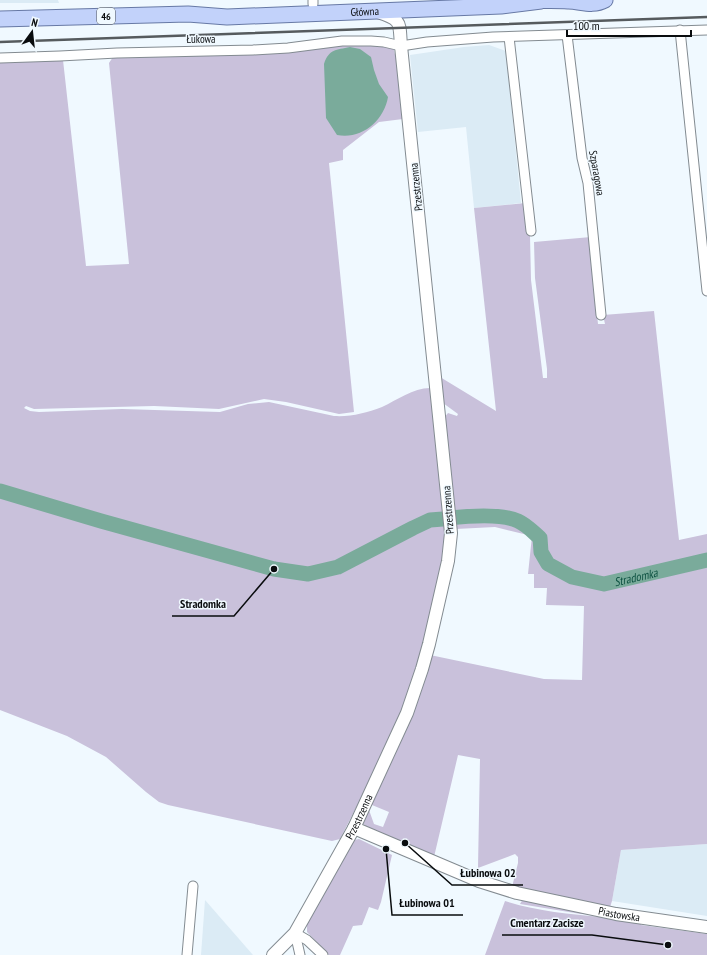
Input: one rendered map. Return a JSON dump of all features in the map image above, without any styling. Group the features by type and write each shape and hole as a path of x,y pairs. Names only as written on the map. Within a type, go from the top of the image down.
{"main road":[{"name":"Główna","path":"188,14 210,8 313,2 501,6 535,1 570,0 589,4 598,4 605,0"},
{"name":"Główna","path":"0,19 188,14 227,17 375,11 427,4"}],"street":[{"path":"375,11 391,16 400,24 427,4"},
{"name":"Przestrzenna","path":"273,955 295,933 354,828 407,712 422,669 448,561 451,533 449,505 401,46 400,24"},
{"path":"680,30 707,290"},
{"path":"401,46 434,41 509,37 707,30"},
{"name":"Szparagowa","path":"567,35 582,158 588,184 601,315"},
{"path":"509,37 531,231"},
{"name":"Łukowa","path":"0,58 117,53 260,50 342,41 384,42 401,46"},
{"name":"Piastowska","path":"354,828 479,881 517,893 616,914 707,927"},
{"path":"187,955 193,886"},
{"path":"295,933 300,955"},
{"path":"295,933 307,940 323,955"}],"shaded area":[{"path":"0,0 58,0 59,3 0,3"},
{"path":"341,43 393,47 396,58 403,119 379,122 343,150 343,160 329,163 354,412 339,414 286,402 264,399 219,409 154,406 34,409 26,406 24,408 30,411 39,412 122,409 220,412 248,404 269,402 334,416 346,416 382,407 411,392 430,388 445,530 443,558 433,605 420,661 394,729 340,839 332,841 159,802 106,757 67,736 0,710 0,63 63,60 86,266 129,264 109,63 113,57"},
{"path":"489,45 506,51 521,203 474,208 466,127 418,132 410,55"},
{"path":"350,47 360,49 371,57 379,84 388,97 382,114 370,127 355,135 346,136 337,135 326,118 324,64 328,55 334,51"},
{"path":"526,203 530,236 531,280 543,378 547,378 547,369 535,278 534,242 591,237 593,278 598,324 605,324 603,315 654,311 679,540 707,534 707,844 621,850 610,907 512,887 518,863 518,857 515,854 478,868 480,759 458,755 434,857 366,828 363,822 365,810 369,810 374,824 383,827 389,812 372,805 370,801 430,655 544,679 582,680 584,606 546,605 547,588 534,588 534,574 528,574 532,536 495,527 456,529 455,506 453,505 444,418 448,413 457,416 458,414 443,403 440,377 496,411 474,208"},
{"path":"359,839 392,855 381,902 378,910 369,907 362,925 353,926 340,955 329,955 307,932 307,920 354,840"},
{"path":"707,844 707,916 612,901 621,850"},
{"path":"523,899 604,915 581,914 520,904"},
{"path":"205,900 253,955 201,955"},
{"path":"505,901 541,910 612,918 641,925 707,934 707,955 485,955"}],"waterway":[{"name":"Stradomka","path":"0,491 101,521 274,569 308,574 338,567 430,520 443,519"},
{"name":"Stradomka","path":"449,518 475,516 511,518 527,527 540,538 541,552 548,564 572,577 604,584 707,560"}],"railway":[{"path":"0,42 707,17"}],"place":[{"name":"Stradomka","path":"274,569"},
{"name":"Łubinowa 02","path":"405,843"},
{"name":"Łubinowa 01","path":"386,849"},
{"name":"Cmentarz Zacisze","path":"668,945"}]}
